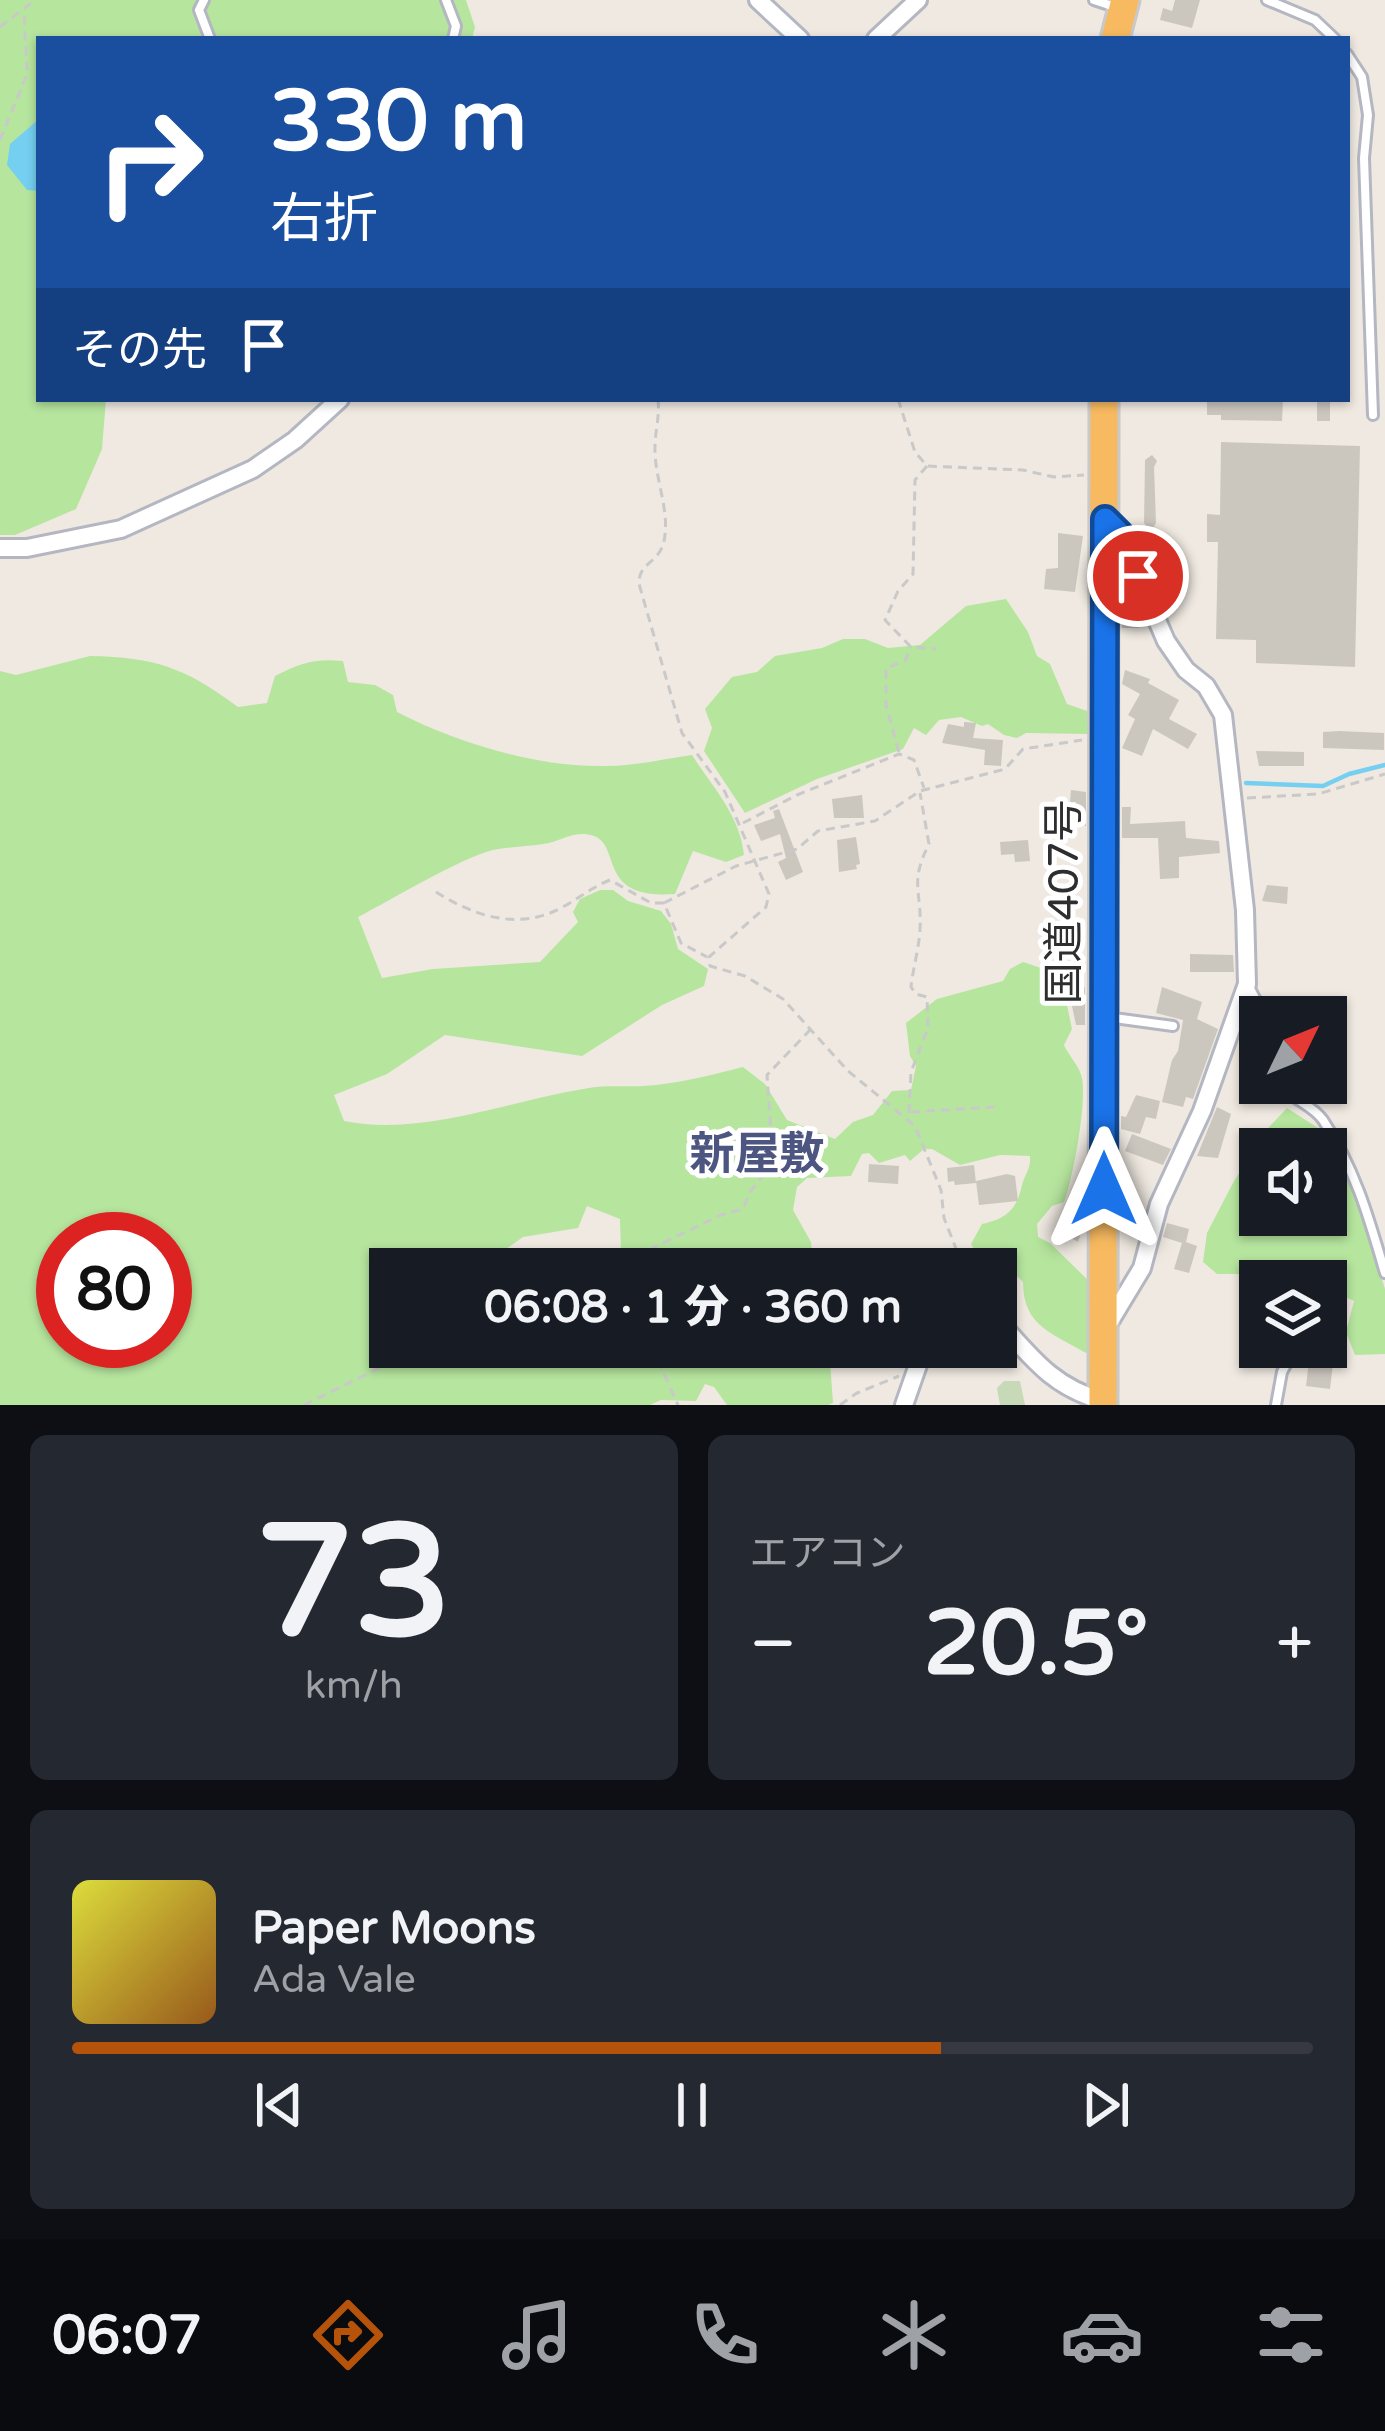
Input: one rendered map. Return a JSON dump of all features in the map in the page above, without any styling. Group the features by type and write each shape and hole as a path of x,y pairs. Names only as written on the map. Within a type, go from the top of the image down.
{"highway":[{"path":"1115,36 1124,5"},
{"name":"国道407号","path":"1103,1403 1104,402"}],"street":[{"path":"758,0 797,36"},
{"path":"879,36 918,0"},
{"path":"0,548 27,548 122,529 253,469 295,440 337,402"},
{"path":"1103,1331 1142,1268 1160,1204 1202,1111 1247,984 1223,715 1216,700 1166,641 1120,534 1105,519"},
{"path":"1017,1340 1060,1384 1103,1403"},
{"path":"904,1405 919,1368"}],"lane":[{"path":"204,0 199,10 209,36"},
{"path":"446,0 456,26 454,36"},
{"path":"1094,0 1124,5"},
{"path":"1267,0 1315,20 1332,36"},
{"path":"1350,59 1362,77 1368,115 1364,158 1373,415"},
{"path":"1247,984 1254,996"},
{"path":"1105,1017 1173,1026"},
{"path":"1304,1104 1320,1114 1356,1178 1385,1273"},
{"path":"1276,1405 1284,1368"}],"path":[{"path":"0,27 35,0"},
{"path":"0,140 27,74 24,10"},
{"path":"658,402 655,454 665,528 662,549 643,567 639,584 682,734 725,791 770,894 766,907 709,957"},
{"path":"899,402 908,436 927,466"},
{"path":"927,466 1023,470 1054,477 1104,474"},
{"path":"927,466 915,480 913,574 898,591 885,620 911,647 936,649"},
{"path":"899,754 886,705 886,668 905,662 911,647"},
{"path":"436,892 465,910 510,921 560,909 610,880 651,903 664,903 757,859 797,849 818,831 875,821 922,790 997,772 1023,749 1105,740"},
{"path":"742,824 797,795 899,754 914,760 929,844 915,886 921,921 911,987 927,997 928,1028 911,1072 907,1114"},
{"path":"1234,799 1318,794 1385,775"},
{"path":"664,903 681,943 709,957"},
{"path":"709,957 710,966 745,976 783,999 848,1071 907,1114 925,1145 956,1248"},
{"path":"656,1248 743,1209 773,1162 767,1075 812,1029"},
{"path":"907,1114 994,1107"},
{"path":"304,1405 379,1368"},
{"path":"661,1368 678,1405"},
{"path":"840,1405 907,1368"}],"green space":[{"path":"0,0 466,0 475,27 473,36 36,36 36,402 106,402 102,449 76,509 15,535 0,535"},
{"path":"1006,599 1037,656 1050,664 1067,704 1087,711 1090,734 1026,733 1017,738 961,717 939,720 926,735 914,728 903,749 817,779 745,813 704,751 712,728 705,709 732,677 757,672 775,656 822,648 843,639 865,639 888,648 920,645 966,606"},
{"path":"90,656 133,659 185,674 238,707 267,703 275,676 292,668 316,661 343,661 348,682 375,685 393,695 397,712 499,751 581,766 628,765 692,755 731,814 744,855 726,862 693,851 675,894 633,889 615,871 602,842 582,834 479,855 358,917 382,978 433,969 540,962 578,922 573,912 580,899 613,890 628,901 661,911 671,924 678,949 708,969 704,986 662,1005 582,1056 445,1035 387,1074 334,1095 344,1121 374,1125 436,1121 589,1088 669,1083 743,1067 765,1084 787,1120 835,1139 853,1122 873,1115 892,1091 911,1090 916,1066 906,1023 937,999 1003,981 1010,969 1023,962 1047,970 1062,981 1072,1029 1064,1045 1081,1074 1083,1105 1064,1202 1052,1206 1037,1224 1038,1237 1095,1287 1092,1349 1086,1353 1034,1319 1017,1276 1017,1248 973,1248 971,1244 982,1224 1014,1207 1030,1156 1000,1155 960,1165 924,1149 910,1161 905,1155 879,1163 869,1153 862,1154 851,1176 807,1178 797,1187 793,1210 811,1248 621,1248 620,1219 587,1206 578,1228 523,1237 508,1248 369,1248 369,1368 830,1368 833,1403 828,1405 727,1405 714,1387 705,1384 696,1401 661,1400 650,1405 0,1405 0,671 16,675"},
{"path":"1287,1108 1318,1128 1268,1128"},
{"path":"1239,1173 1239,1236 1347,1236 1347,1175 1385,1289 1385,1354 1355,1355 1347,1335 1354,1301 1347,1298 1347,1260 1239,1260 1239,1274 1217,1274 1203,1262 1207,1233"},
{"path":"1004,1381 1020,1381 1025,1405 1000,1405 997,1388"}],"water":[{"path":"36,122 36,191 27,190 7,165 10,144"}],"building":[{"path":"1175,0 1200,0 1192,28 1160,20 1163,8 1172,11"},
{"path":"1207,402 1283,402 1282,421 1221,420 1221,415 1207,415"},
{"path":"1317,402 1330,402 1330,421 1317,421"},
{"path":"1221,442 1360,446 1355,667 1256,663 1256,640 1216,639 1218,542 1207,542 1207,514 1220,515"},
{"path":"1152,455 1157,461 1156,523 1151,532 1144,523 1145,460"},
{"path":"1058,533 1083,536 1075,592 1044,589 1046,569 1058,568"},
{"path":"1122,610 1139,611 1145,624 1122,628"},
{"path":"1125,670 1150,679 1148,683 1179,700 1169,719 1197,734 1188,749 1153,729 1142,756 1122,748 1135,719 1128,715 1140,694 1122,684"},
{"path":"964,722 976,723 973,738 1003,740 1001,766 984,765 985,750 942,743 948,724 964,727"},
{"path":"1323,732 1384,733 1384,750 1323,748"},
{"path":"1256,751 1304,752 1304,766 1259,766"},
{"path":"1071,790 1086,792 1086,826 1075,826 1076,802 1070,802"},
{"path":"862,795 864,818 834,818 832,799"},
{"path":"1122,807 1131,807 1130,824 1185,821 1186,838 1219,841 1220,853 1179,857 1179,878 1160,879 1158,838 1122,838"},
{"path":"779,809 803,872 786,880 778,862 786,858 780,834 761,841 754,825 775,818 773,811"},
{"path":"856,837 860,864 857,869 839,872 837,840"},
{"path":"1028,840 1030,861 1015,862 1014,854 1001,855 1000,842"},
{"path":"1267,885 1288,887 1287,904 1262,901"},
{"path":"1190,954 1233,955 1234,972 1190,972"},
{"path":"1085,987 1085,1025 1076,1025 1069,992"},
{"path":"1162,987 1202,1002 1197,1019 1218,1029 1193,1099 1186,1097 1183,1107 1162,1102 1183,1020 1156,1013"},
{"path":"1136,1095 1160,1101 1156,1119 1146,1117 1140,1134 1121,1129 1121,1116 1126,1117"},
{"path":"1217,1107 1231,1114 1218,1158 1197,1156"},
{"path":"1132,1134 1171,1149 1163,1165 1125,1151"},
{"path":"869,1164 899,1166 898,1184 868,1182"},
{"path":"974,1165 976,1183 948,1182 947,1168"},
{"path":"1015,1176 1018,1201 979,1205 976,1181"},
{"path":"1064,1210 1085,1221 1078,1242 1055,1228"},
{"path":"1167,1223 1189,1229 1186,1242 1197,1246 1189,1273 1174,1269 1182,1243 1163,1237"},
{"path":"1308,1368 1333,1368 1330,1389 1306,1386"}],"waterway":[{"path":"1246,783 1323,786 1385,765"}],"district":[{"name":"新屋敷","path":"757,1153"}],"route":[{"path":"1104,1189 1105,519 1120,534 1138,576"}]}
